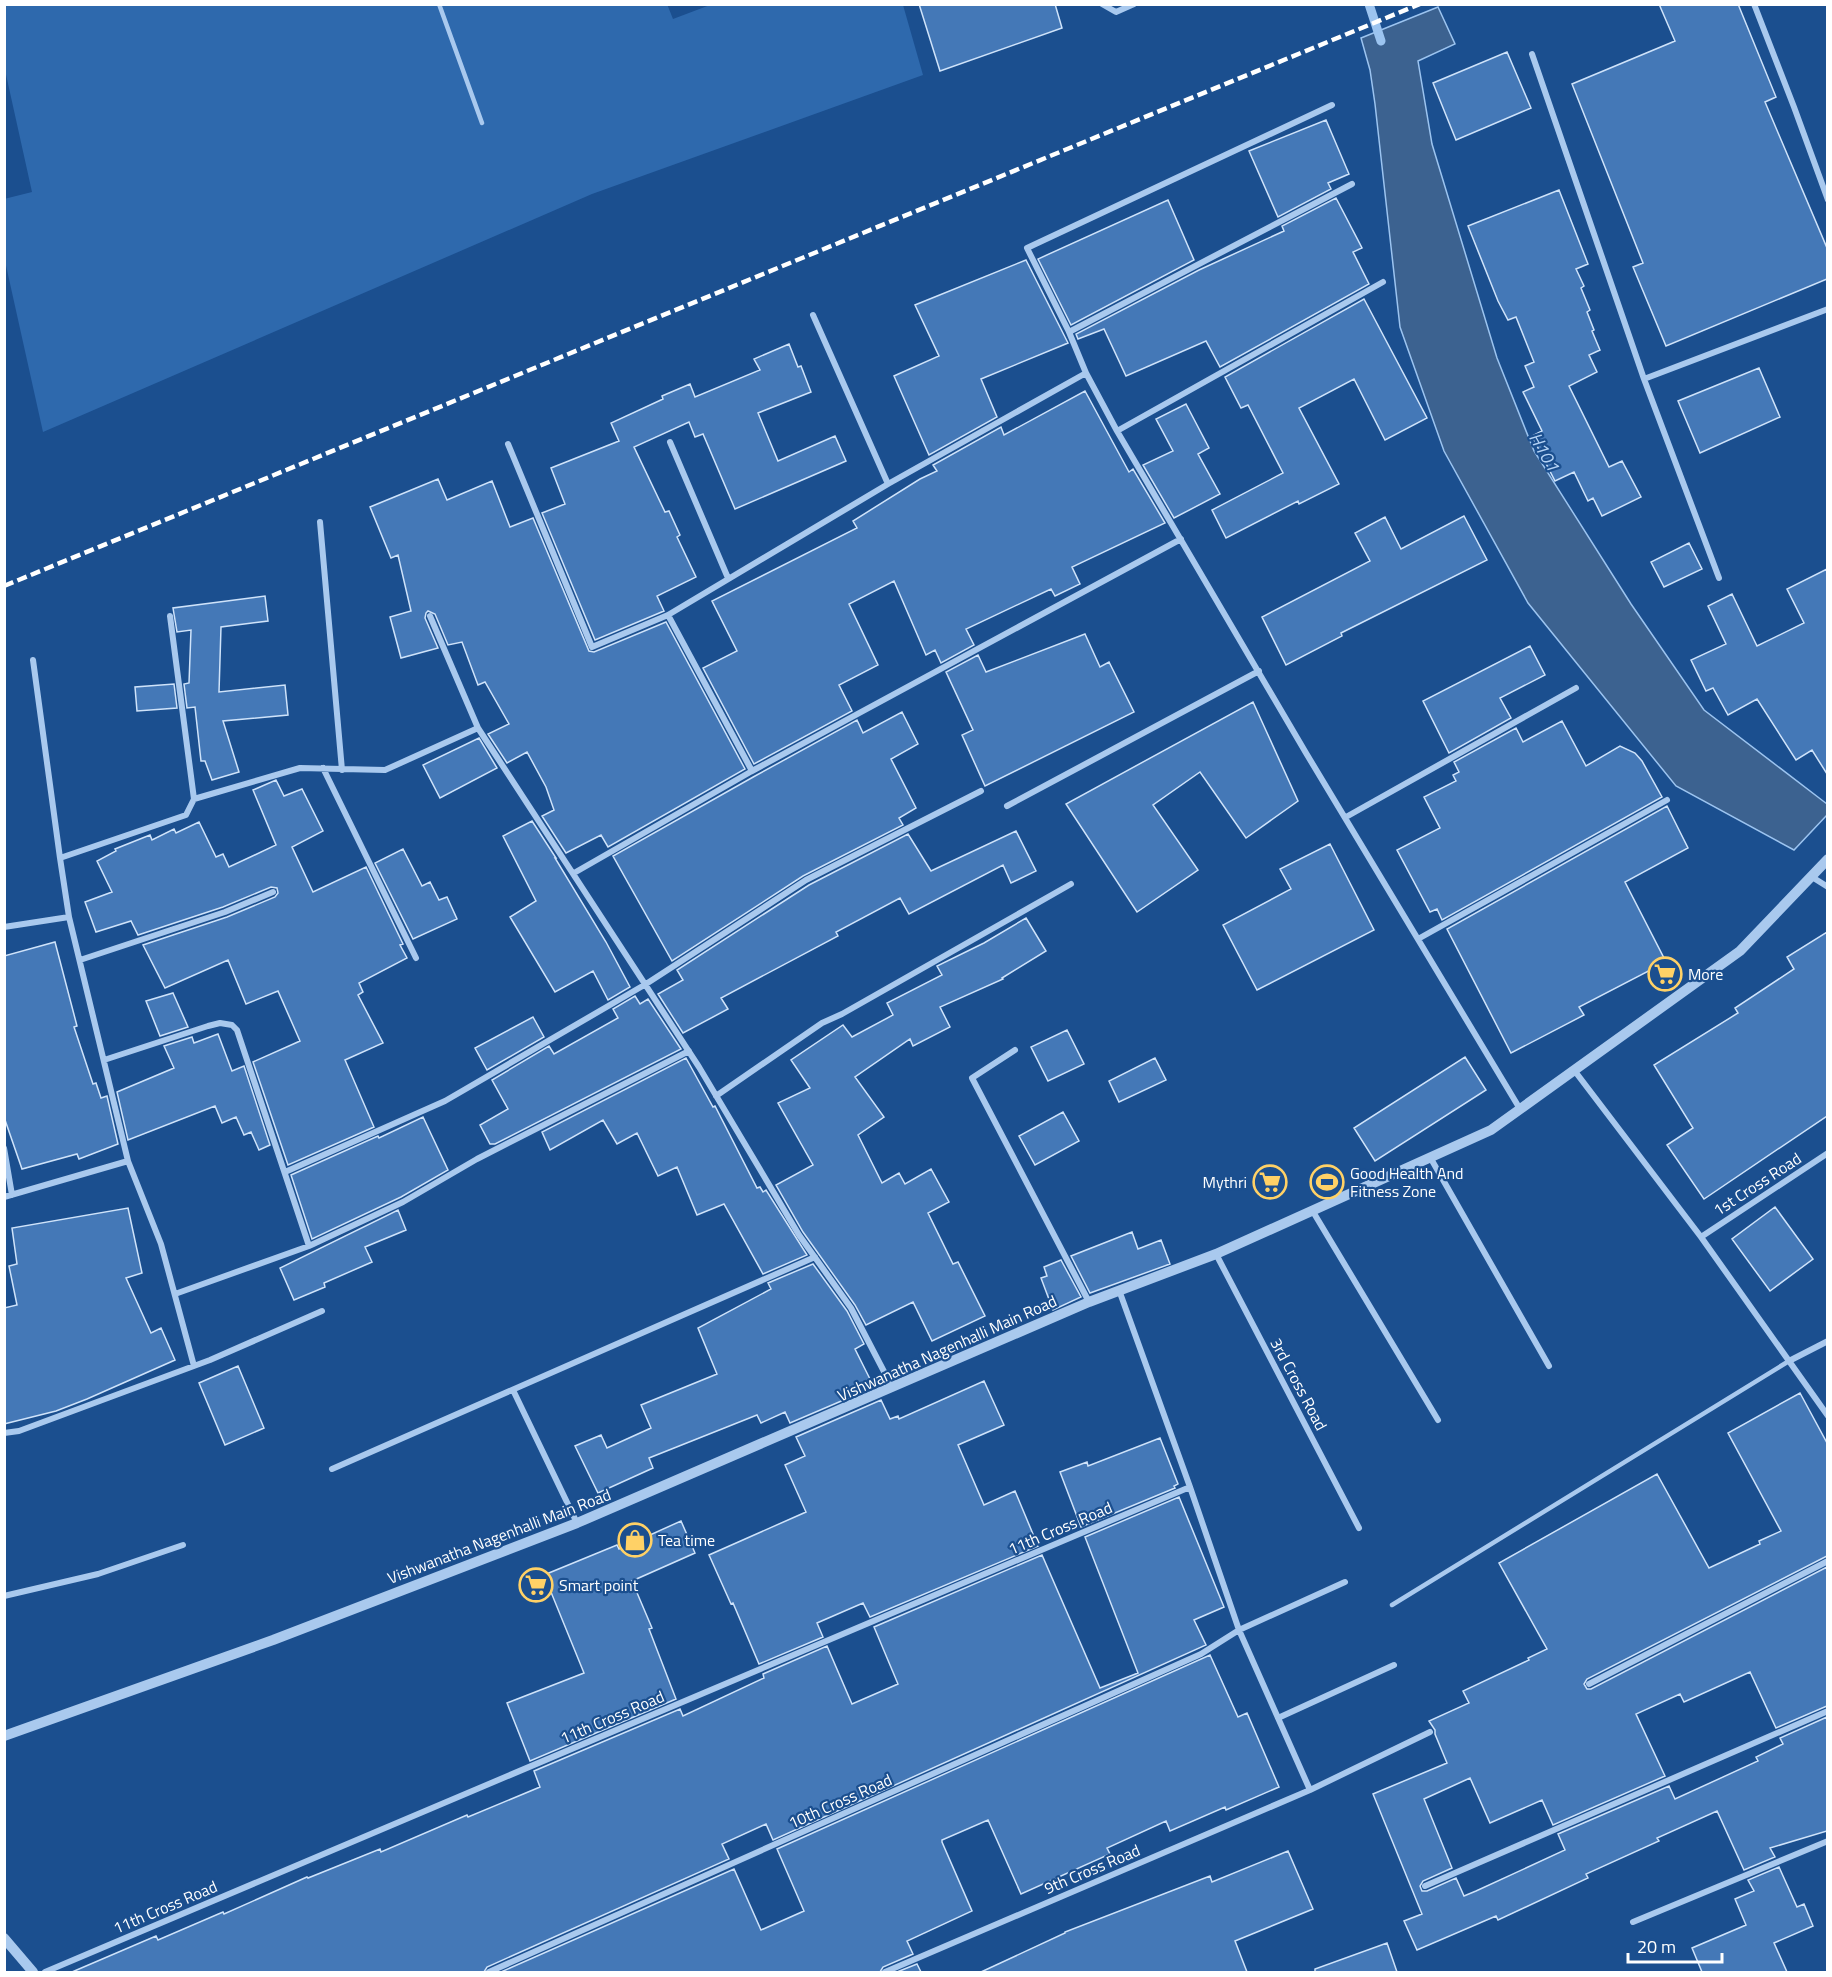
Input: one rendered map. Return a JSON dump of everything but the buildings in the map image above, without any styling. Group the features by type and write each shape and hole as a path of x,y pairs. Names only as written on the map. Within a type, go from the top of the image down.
{"street":[{"path":"1102,4 1116,12 1134,4"},
{"path":"1754,4 1827,200"},
{"path":"1532,54 1644,378 1719,578"},
{"path":"1332,105 1028,248 1069,332 1086,373 1117,431 1520,1109"},
{"path":"1069,332 1352,184"},
{"path":"1117,431 1383,282"},
{"path":"1644,378 1827,309"},
{"path":"813,315 888,484"},
{"path":"508,444 592,647 668,615 888,484 1086,373"},
{"path":"670,442 728,579"},
{"path":"320,522 342,770"},
{"path":"574,873 752,771 1181,539"},
{"path":"668,615 752,771"},
{"path":"60,858 186,815 194,799 170,616"},
{"path":"430,616 478,728 689,1051 799,1234 851,1308 893,1388"},
{"path":"33,660 69,917 128,1161 160,1244 194,1366"},
{"path":"1007,806 1259,671"},
{"path":"1346,817 1576,688"},
{"path":"194,799 300,768 385,770 478,728"},
{"path":"323,768 416,958"},
{"path":"285,1172 445,1101 646,984 806,880 981,791"},
{"path":"1418,939 1667,800"},
{"name":"Vishwanatha Nagenhalli Main Road","path":"4,1736 273,1640 577,1523 1089,1302 1216,1254 1491,1130 1740,951 1827,859"},
{"path":"1812,876 1827,887"},
{"path":"716,1096 822,1023 842,1014 1071,884"},
{"path":"80,960 225,912 273,892"},
{"path":"4,927 69,917"},
{"path":"104,1060 208,1026 220,1023 232,1024 237,1030 309,1246"},
{"path":"1015,1050 972,1078 1089,1302"},
{"path":"175,1294 309,1246 403,1202 477,1160 689,1051"},
{"path":"1574,1070 1701,1237 1827,1416"},
{"path":"4,1148 12,1195"},
{"name":"1st Cross Road","path":"1701,1237 1827,1153"},
{"path":"1430,1157 1549,1366"},
{"path":"4,1197 128,1161"},
{"path":"1312,1210 1438,1420"},
{"name":"3rd Cross Road","path":"1216,1254 1359,1528"},
{"path":"332,1469 815,1257"},
{"path":"1119,1290 1239,1630 1310,1790"},
{"path":"4,1433 19,1431 194,1366 322,1311"},
{"path":"1789,1361 1827,1341"},
{"path":"513,1390 577,1523"},
{"name":"11th Cross Road","path":"45,1972 1190,1487"},
{"path":"4,1596 98,1574 183,1545"},
{"path":"1588,1684 1827,1561"},
{"name":"10th Cross Road","path":"489,1972 1201,1654 1239,1630 1345,1582"},
{"path":"1278,1718 1394,1665"},
{"path":"1425,1886 1827,1711"},
{"name":"9th Cross Road","path":"885,1972 1310,1790 1430,1732"},
{"path":"1634,1922 1827,1841"},
{"path":"4,1938 33,1972"}],"lane":[{"path":"440,4 482,123"},
{"path":"1392,1605 1789,1361"}],"shaded area":[{"path":"667,4 673,19 710,5 903,5 923,75 592,194 43,432 5,261 4,199 32,192 5,70 5,5"},
{"path":"1438,7 1455,44 1418,61 1432,144 1497,358 1534,451 1631,604 1704,710 1827,804 1827,815 1794,850 1676,786 1528,603 1444,451 1400,327 1375,104 1370,70 1361,38"}],"waterway":[{"name":"H101","path":"1369,4 1381,41"}],"railway":[{"path":"4,586 1420,4"}],"place":[{"name":"More","path":"1665,974"},
{"name":"Mythri","path":"1270,1182"},
{"name":"Good Health And Fitness Zone","path":"1327,1182"},
{"name":"Tea time","path":"635,1540"},
{"name":"Smart point","path":"536,1585"}]}
